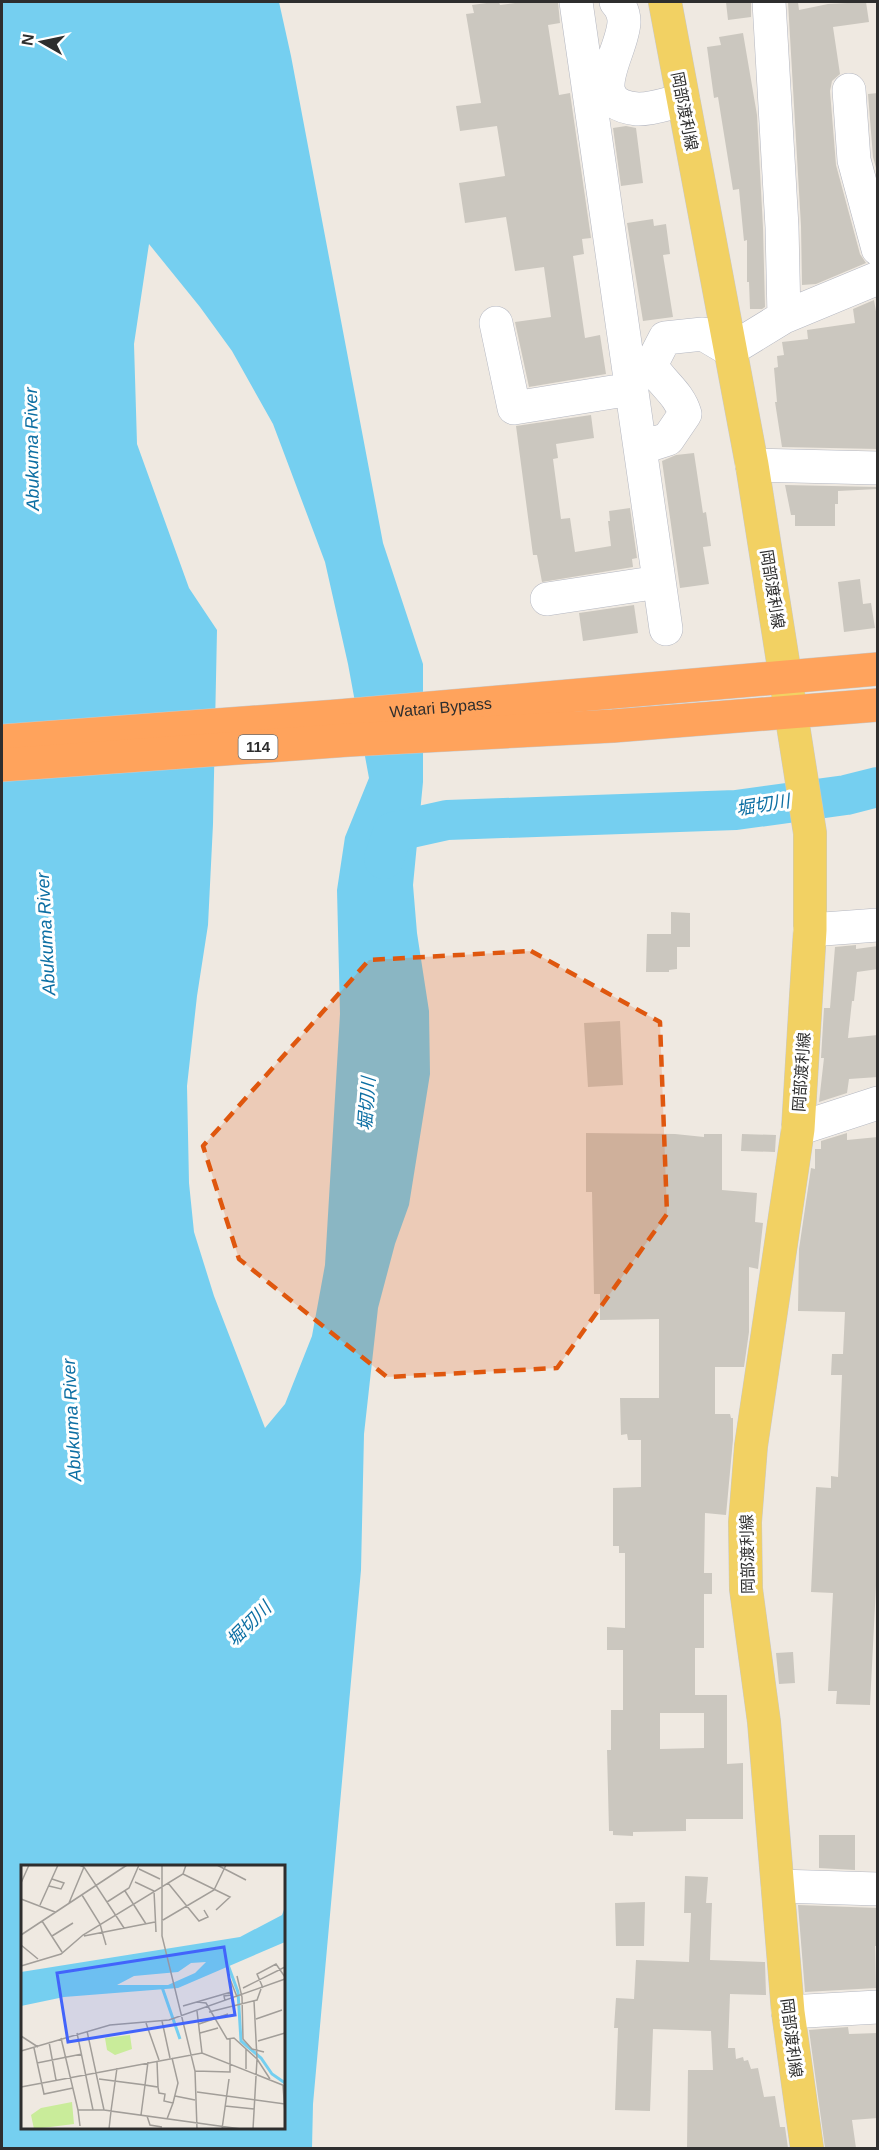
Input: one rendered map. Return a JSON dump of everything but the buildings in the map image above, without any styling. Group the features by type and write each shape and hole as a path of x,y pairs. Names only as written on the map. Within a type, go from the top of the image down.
{"highway":[{"name":"Watari Bypass","path":"2,741 303,719 786,675 878,669"},
{"name":"Watari Bypass","path":"2,765 349,740 613,726 878,705"}],"main road":[{"name":"岡部渡利線","path":"665,2 752,465 810,833 810,930 798,1129 751,1446 745,1522 746,1589 764,1722 788,2012 807,2148"}],"street":[{"path":"576,2 666,629"},
{"path":"615,2 621,8 624,21 607,82 610,97 620,105 639,109 683,100"},
{"path":"769,2 782,227 784,317"},
{"path":"849,90 854,160 878,249"},
{"path":"640,448 668,440 685,414 681,401 658,377 651,365 665,338 703,334 730,350 784,317 878,278"},
{"path":"496,323 514,408 631,389"},
{"path":"752,465 878,468"},
{"path":"547,599 660,582"},
{"path":"810,930 878,925"},
{"path":"798,1129 878,1103"},
{"path":"778,1886 878,1889"},
{"path":"788,2012 878,2007"}],"highlighted area":[{"path":"531,951 660,1022 667,1214 557,1368 387,1377 239,1259 203,1146 369,960"}],"water":[{"name":"Abukuma River","path":"2,2 279,2 383,543 423,664 423,782 413,885 417,933 429,1011 430,1074 409,1205 395,1244 378,1308 364,1434 361,1570 313,2104 312,2148 2,2148","holes":["149,244 232,351 273,424 325,562 348,664 369,778 345,837 337,890 340,1014 325,1265 312,1336 285,1404 265,1428 214,1296 194,1232 189,1183 187,1086 208,925 213,824 217,630 189,588 137,444 134,344"]}],"waterway":[{"name":"堀切川","path":"384,859 393,832 447,820 736,810 846,795 878,787"}]}
